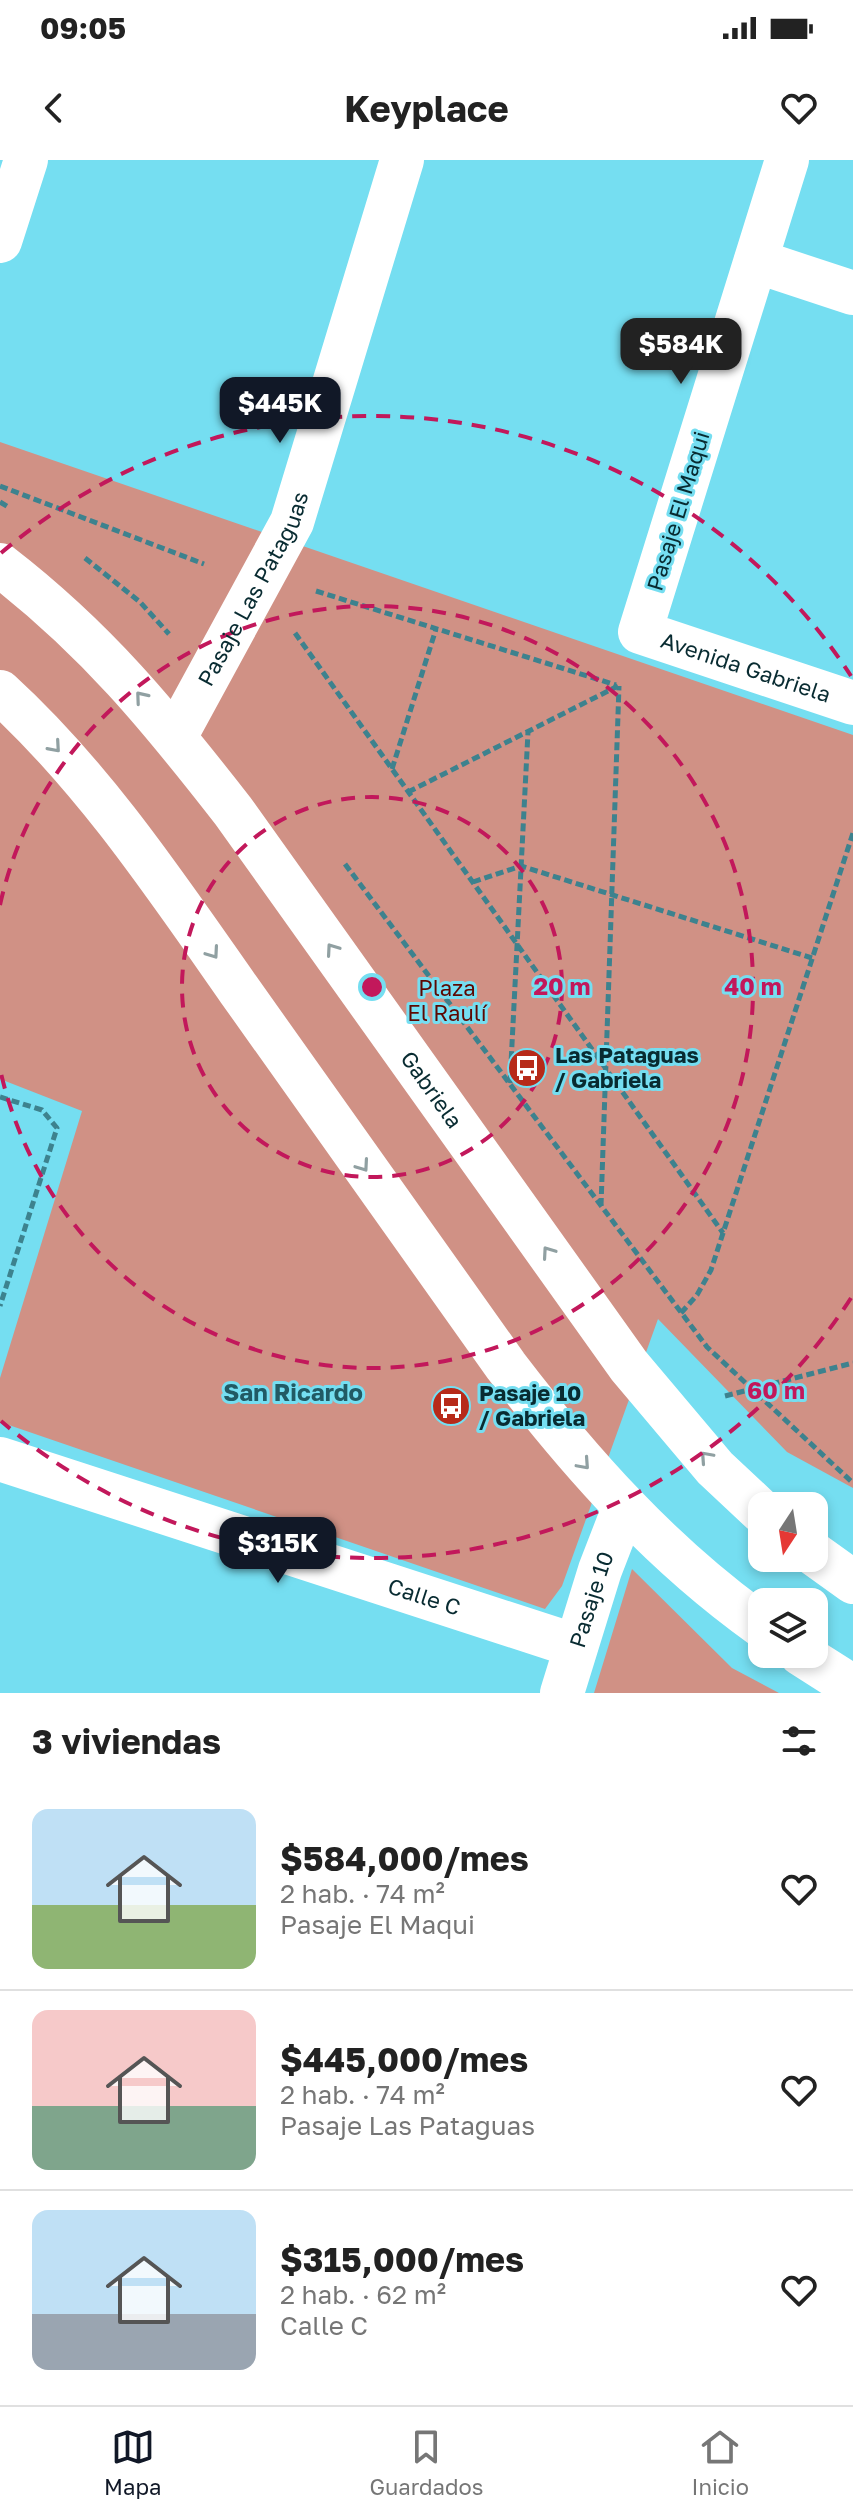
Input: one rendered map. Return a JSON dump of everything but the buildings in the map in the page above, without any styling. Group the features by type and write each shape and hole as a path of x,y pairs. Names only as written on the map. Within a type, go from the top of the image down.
{"street":[{"path":"0,241 26,160"},
{"name":"Pasaje Las Pataguas","path":"175,737 292,522 402,160"},
{"name":"Pasaje El Maqui","path":"640,632 787,160"},
{"path":"756,261 853,293"},
{"name":"Gabriela","path":"0,565 49,603 116,667 175,737 233,811 629,1366 715,1468 748,1499"},
{"name":"Avenida Gabriela","path":"640,632 853,703"},
{"path":"0,692 32,721 86,784 162,882 506,1366 562,1440 624,1508 684,1565 748,1615"},
{"name":"Calle C","path":"0,1459 576,1646"},
{"name":"Pasaje 10","path":"562,1693 624,1508"},
{"path":"828,1564 853,1582"},
{"path":"823,1668 853,1687"}],"path":[{"path":"0,486 257,585 284,581 633,691"},
{"path":"0,502 23,516"},
{"path":"81,555 140,602 208,677"},
{"path":"257,585 723,1233"},
{"path":"392,770 436,629"},
{"path":"601,1207 619,686 640,632"},
{"path":"408,792 619,686"},
{"path":"510,1084 528,732"},
{"path":"681,1313 697,1295 711,1270 853,833"},
{"path":"340,858 707,1347 853,1483"},
{"path":"473,882 521,866 812,958"},
{"path":"0,1097 42,1110 57,1128 0,1306"},
{"path":"666,1413 750,1388 853,1363"}],"green space":[{"name":"Plaza El Raulí","path":"0,442 853,735 853,1488 787,1452 658,1319 562,1586 545,1609 0,1422 0,1378 82,1111 0,1079"},
{"path":"632,1569 732,1668 779,1693 594,1693"}],"place":[{"name":"Las Pataguas / Gabriela","path":"527,1068"},
{"name":"Pasaje 10 / Gabriela","path":"451,1406"}],"district":[{"name":"San Ricardo","path":"293,1393"}]}
